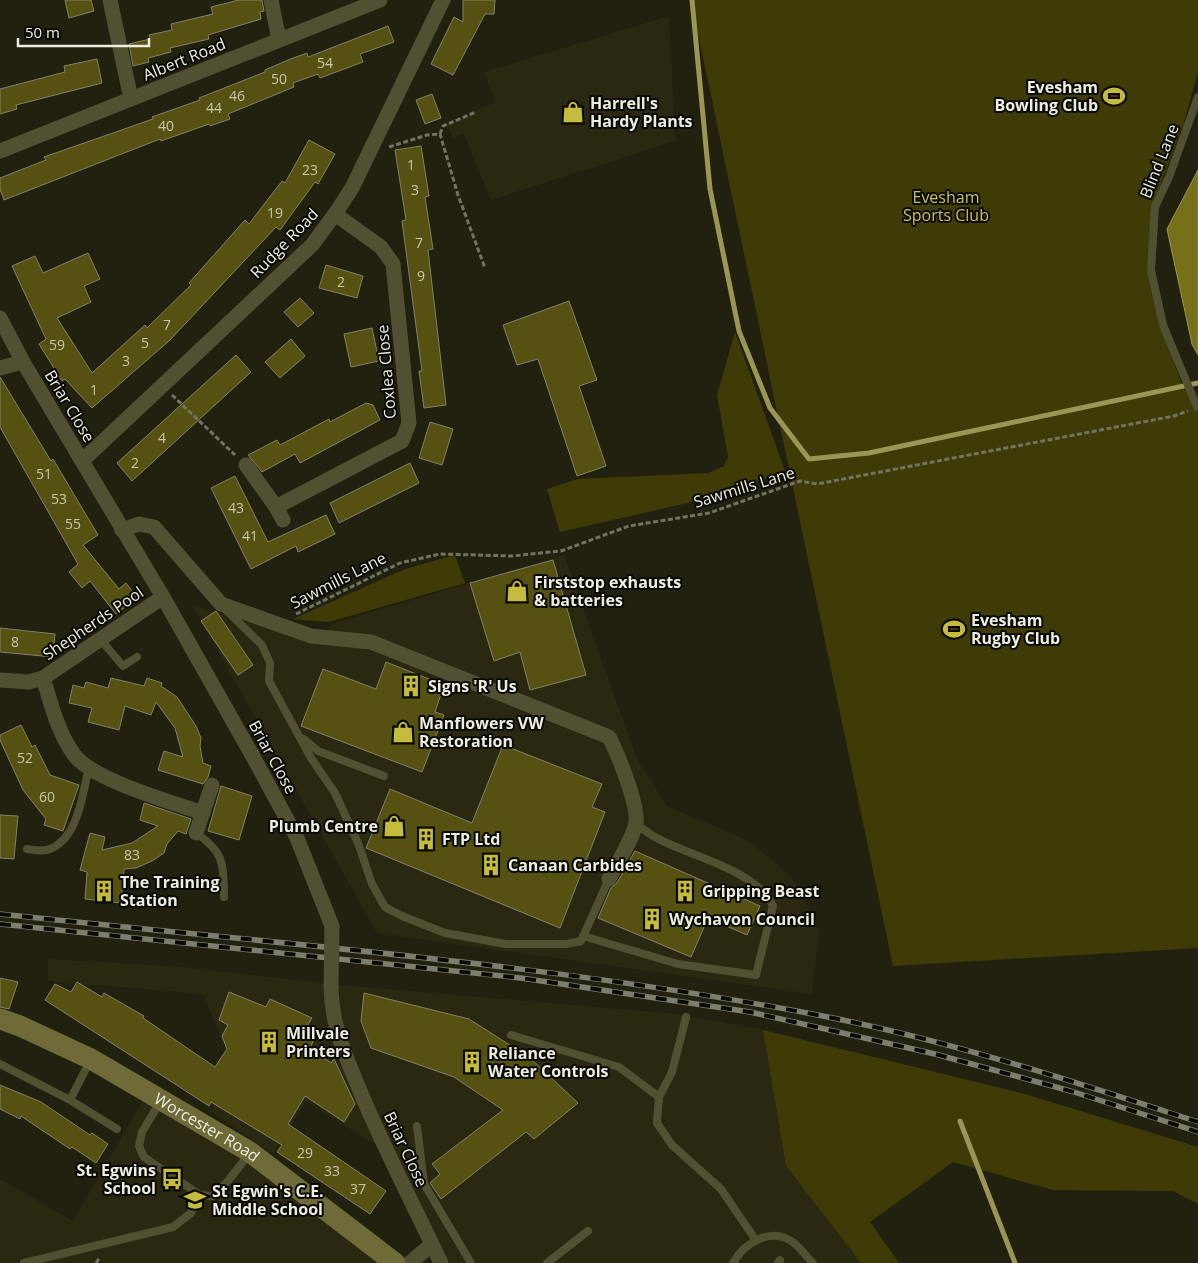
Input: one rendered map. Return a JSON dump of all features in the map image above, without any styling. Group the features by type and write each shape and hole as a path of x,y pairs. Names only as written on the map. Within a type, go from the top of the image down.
{"main road":[{"name":"Worcester Road","path":"0,1019 20,1026 91,1059 250,1152 395,1263"}],"street":[{"path":"110,0 131,99"},
{"path":"271,0 279,40"},
{"name":"Albert Road","path":"0,151 279,40 363,3 380,0"},
{"name":"Rudge Road","path":"82,460 163,386 312,244 352,188 443,0"},
{"name":"Coxlea Close","path":"246,465 279,514 402,441 408,428 393,264 382,247 335,214"},
{"name":"Briar Close","path":"0,318 23,362 163,597 297,838 332,926 331,985 335,1026 347,1061 385,1149 441,1263"},
{"path":"0,368 23,362"},
{"path":"122,530 139,524 154,527 221,604 311,636 371,642 608,737 616,750 636,811 636,824 608,879"},
{"name":"Shepherds Pool","path":"0,680 29,682 43,678 163,597"},
{"name":"Shepherds Pool","path":"43,678 61,733 76,757 97,774 203,813"},
{"path":"196,833 212,785"},
{"path":"410,1263 432,1244"}],"lane":[{"name":"Blind Lane","path":"1197,407 1164,324 1151,270 1155,207 1169,176 1198,97"},
{"path":"221,604 262,645 270,663 269,681 311,758 335,793 358,843 372,884 385,906 402,916 445,933 506,944 567,944 581,941 608,879"},
{"path":"100,639 123,666 137,657"},
{"path":"300,736 318,751 384,776"},
{"path":"27,849 50,850 64,840 75,822 90,768"},
{"path":"583,936 678,964 756,975 773,906 768,896 729,869 656,837 636,824"},
{"path":"196,833 213,845 223,865 224,897"},
{"path":"686,1017 672,1072 659,1097 657,1123 672,1145 721,1189 755,1239"},
{"path":"511,1035 619,1068 659,1097"},
{"path":"70,1100 91,1059"},
{"path":"0,1064 70,1100 117,1129"},
{"path":"162,1099 142,1132 139,1146 144,1157 200,1195 213,1196 228,1181 250,1152"},
{"path":"417,1126 424,1184 471,1263"},
{"path":"24,1263 173,1228 191,1212 200,1195"},
{"path":"547,1263 588,1231"},
{"path":"733,1263 738,1253 755,1239 776,1235 793,1242 811,1262"}],"path":[{"path":"476,112 443,126 440,134 458,195 485,268"},
{"path":"369,152 427,135 440,134"},
{"path":"163,386 246,465"},
{"name":"Sawmills Lane","path":"282,625 303,609 361,584 400,562 440,554 512,556 562,551 629,526 709,513 800,481 818,484 1174,416 1197,407"}],"shaded area":[{"name":"Harrell's Hardy Plants","path":"669,16 675,141 491,200 464,134 453,138 446,123 496,102 484,72"},
{"path":"1198,170 1198,355 1192,344 1167,229"},
{"path":"564,555 637,759 667,806 749,841 790,875 819,931 812,994 377,933 192,605 323,641 331,624"},
{"path":"48,959 184,967 328,984 678,1014 763,1030 786,1166 861,1263 435,1263 384,1150 306,1101 273,1154 210,1111 241,1058 226,1050 203,994 48,981"},
{"name":"St Egwin's C.E. Middle School","path":"146,1095 243,1151 387,1263 0,1263 0,1179 73,1221"}],"green space":[{"name":"Evesham Sports Club","path":"691,0 1198,0 1198,72 1184,122 1153,205 1149,257 1158,319 1181,382 1198,413 1198,948 893,966"},
{"path":"735,332 785,471 714,497 560,532 547,489 578,479 708,473 724,466 728,457 717,395"},
{"path":"455,555 465,583 329,622 293,619 405,569"},
{"path":"763,1030 1025,1094 1198,1147 1198,1204 1173,1191 1053,1190 953,1162 870,1222 899,1263 861,1263 786,1166"}],"building":[{"path":"65,0 91,0 94,11 69,18"},
{"path":"239,0 262,0 264,11 260,12 261,19 208,35 209,39 170,48 171,52 148,58 149,62 133,66 129,44 150,39 149,35 172,30 171,24 213,14 211,7"},
{"path":"463,0 495,0 494,14 485,14 453,75 431,64 454,17 463,22"},
{"path":"388,26 394,42 360,54 363,62 320,78 318,74 293,83 294,87 228,114 230,119 210,126 209,124 161,141 160,139 4,200 0,189 0,178 46,160 44,157 153,119 152,117 200,100 199,98 265,72 265,70 288,60 307,53 308,57"},
{"path":"97,59 102,83 16,105 17,109 0,114 0,89 65,72 64,66"},
{"path":"432,94 441,118 425,124 416,100"},
{"path":"309,140 335,154 318,184 315,182 280,230 276,227 170,340 92,408 65,379 62,381 39,344 46,339 12,266 35,256 43,273 88,253 100,279 84,286 91,302 57,318 92,373 145,325 147,328 191,285 189,283 245,220 249,224 282,181 285,183"},
{"path":"421,146 429,196 425,197 433,249 428,250 446,405 424,408 419,371 422,371 402,221 406,220 395,150"},
{"path":"326,265 363,276 357,298 319,288"},
{"path":"300,298 314,313 298,327 284,312"},
{"path":"569,301 597,380 579,386 606,466 577,476 538,359 517,365 503,325"},
{"path":"372,328 379,361 351,367 344,334"},
{"path":"291,339 305,356 280,378 265,362"},
{"path":"236,355 251,372 132,481 117,463"},
{"path":"0,377 51,461 53,459 98,535 83,545 119,589 126,583 137,598 116,614 90,581 82,588 69,572 78,564 0,427"},
{"path":"366,403 373,405 380,420 300,463 295,454 262,472 248,455 277,440 280,445 329,419 330,422"},
{"path":"430,422 453,429 442,465 419,458"},
{"path":"410,463 419,483 339,523 330,503"},
{"path":"235,476 268,542 326,515 335,534 298,552 296,546 251,569 211,488"},
{"path":"553,560 586,675 530,690 520,652 494,661 470,583"},
{"path":"216,611 253,665 238,675 201,621"},
{"path":"0,628 55,634 53,657 0,652"},
{"path":"386,662 444,685 435,712 444,715 422,772 301,726 323,669 376,689"},
{"path":"111,678 144,686 147,678 162,683 161,686 177,697 196,726 201,738 200,746 203,763 211,766 208,777 203,784 158,770 164,751 183,757 175,728 156,702 151,715 125,706 119,730 88,722 92,708 69,703 73,685 84,688 86,682 108,688"},
{"path":"21,725 32,747 35,745 50,775 79,785 63,831 44,825 46,819 23,790 0,740 0,735"},
{"path":"503,745 602,784 592,807 605,812 560,928 366,848 390,789 472,823"},
{"path":"221,786 252,796 239,840 208,831"},
{"path":"144,803 191,819 186,834 178,831 167,844 164,853 152,861 136,868 124,869 121,903 85,899 87,872 80,870 90,833 105,837 102,850 132,843 158,826 140,820"},
{"path":"0,815 18,816 14,859 0,858"},
{"path":"635,851 760,906 747,935 708,918 691,957 598,918 611,888 617,883"},
{"path":"0,978 18,982 9,1009 0,1007"},
{"path":"77,982 102,997 104,993 144,1016 143,1018 215,1067 227,1049 222,1036 228,1025 219,1020 229,992 266,1007 270,999 312,1018 306,1028 318,1032 310,1048 331,1063 334,1059 355,1104 344,1122 305,1096 288,1124 386,1191 370,1214 277,1152 282,1145 211,1102 209,1106 45,1000 55,984 71,992"},
{"name":"Reliance Water Controls","path":"364,993 469,1019 530,1058 578,1103 534,1139 526,1132 441,1199 430,1183 440,1174 432,1164 503,1110 454,1077 371,1048 361,1021"},
{"path":"0,1085 41,1102 90,1135 92,1133 108,1144 96,1163 72,1147 70,1149 21,1116 20,1119 0,1109"}],"waterway":[{"path":"692,0 710,189 739,331 770,408 809,459 869,453 1198,383"},
{"path":"960,1121 1015,1263"}],"railway":[{"path":"0,914 522,969 730,999 833,1018 925,1039 1017,1065 1198,1122"},
{"path":"0,924 521,978 750,1012 935,1054 1074,1092 1198,1132"}],"place":[{"name":"Evesham Bowling Club","path":"1114,96"},
{"name":"Harrell's Hardy Plants","path":"573,112"},
{"name":"Firststop exhausts & batteries","path":"517,591"},
{"name":"Evesham Rugby Club","path":"954,629"},
{"name":"Signs 'R' Us","path":"411,686"},
{"name":"Manflowers VW Restoration","path":"403,732"},
{"name":"Plumb Centre","path":"394,826"},
{"name":"FTP Ltd","path":"426,839"},
{"name":"Canaan Carbides","path":"491,865"},
{"name":"The Training Station","path":"104,891"},
{"name":"Gripping Beast","path":"685,891"},
{"name":"Wychavon Council","path":"652,919"},
{"name":"Millvale Printers","path":"269,1042"},
{"name":"Reliance Water Controls","path":"472,1062"},
{"name":"St. Egwins School","path":"172,1179"},
{"name":"St Egwin's C.E. Middle School","path":"195,1200"}]}
